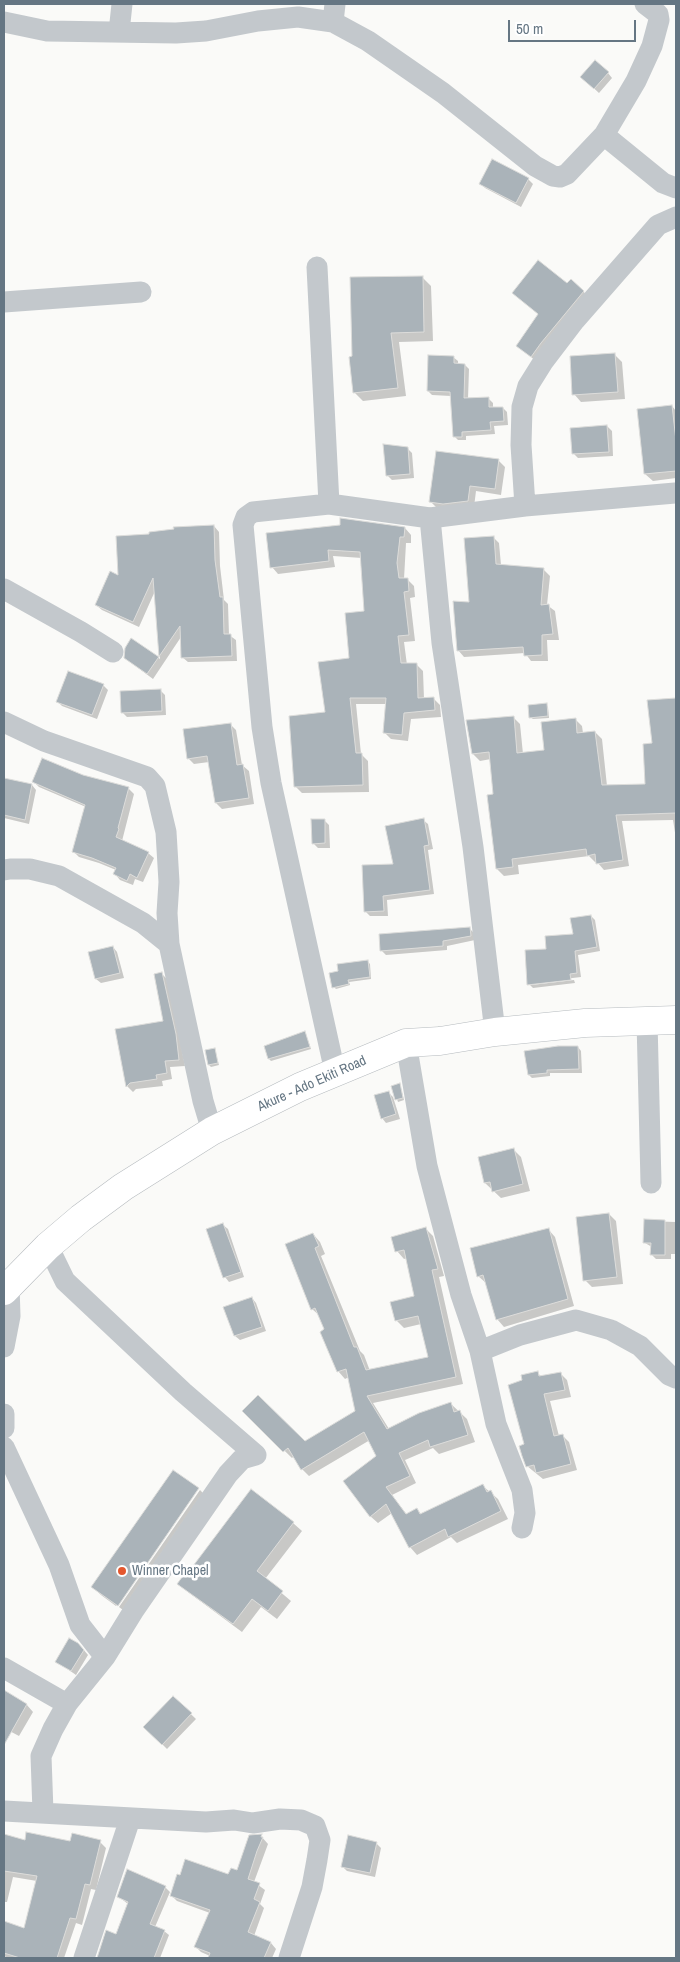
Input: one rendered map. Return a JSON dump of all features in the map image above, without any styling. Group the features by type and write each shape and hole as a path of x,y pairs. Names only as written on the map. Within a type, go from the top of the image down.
{"main road":[{"name":"Akure - Ado Ekiti Road","path":"6,1288 48,1246 81,1218 123,1187 212,1131 300,1087 335,1072 406,1044 440,1041 495,1032 585,1023 676,1020"}],"street":[{"path":"119,32 122,4"},
{"path":"4,22 47,31 176,33 196,32 258,21 334,13 368,41 443,93 535,166 553,176 560,177 567,174 604,135 636,81 652,46 659,20 658,14 645,4"},
{"path":"604,135 663,183 676,188"},
{"path":"525,506 521,445 522,408 528,386 543,362 576,320 658,225 676,217"},
{"path":"317,267 329,504"},
{"path":"4,302 140,292"},
{"path":"335,1072 271,783 262,727 243,525 246,517 253,512 329,504 430,518 525,506 675,493"},
{"path":"430,518 442,643 473,847 495,1032"},
{"path":"4,589 82,632 113,652"},
{"path":"4,722 44,741 147,777 155,786 166,832 169,882 167,913 169,944 203,1102 212,1131"},
{"path":"4,870 30,869 59,876 143,923 169,944"},
{"path":"647,1021 651,1183"},
{"path":"406,1044 427,1166 461,1295 480,1351 496,1424 522,1490 525,1513 522,1528"},
{"path":"43,1812 41,1756 52,1729 67,1704 105,1656 134,1610 228,1474 242,1459 256,1455 183,1392 65,1281 48,1246"},
{"path":"4,1347 10,1316 6,1288"},
{"path":"480,1351 520,1335 576,1320 611,1330 640,1346 669,1375 676,1378"},
{"path":"4,1414 4,1428"},
{"path":"4,1447 59,1565 80,1625 105,1656"},
{"path":"4,1668 67,1704"},
{"path":"4,1811 206,1822 234,1820 253,1822 286,1819 300,1820 314,1826 320,1840 312,1887 289,1958"},
{"path":"84,1958 130,1819"}],"building":[{"path":"595,60 609,72 594,89 580,77"},
{"path":"492,159 529,178 516,203 479,184"},
{"path":"538,260 567,283 571,279 584,291 531,357 516,346 538,314 512,293"},
{"path":"423,276 424,332 391,333 398,388 353,393 349,357 352,356 350,277"},
{"path":"615,353 618,392 572,395 570,356"},
{"path":"428,355 454,356 454,363 465,364 464,398 489,397 489,407 503,407 504,421 490,422 491,430 462,432 462,437 453,437 450,392 427,391"},
{"path":"672,405 676,441 676,471 644,474 637,409"},
{"path":"607,425 609,452 572,454 570,428"},
{"path":"383,444 408,447 410,474 386,476"},
{"path":"436,451 499,459 495,489 470,486 468,501 443,504 429,502"},
{"path":"340,518 405,527 404,537 400,537 397,563 399,578 408,578 409,591 404,592 409,635 398,636 401,663 417,663 418,698 434,697 435,710 404,713 402,735 383,733 386,698 350,698 356,753 362,753 363,785 294,787 289,716 325,712 318,662 349,658 345,613 364,611 360,552 328,550 329,561 270,568 266,533 340,525"},
{"path":"214,525 215,560 220,597 223,597 224,634 231,634 232,656 181,658 180,626 159,657 153,578 133,622 95,605 110,571 118,575 116,536 149,534 149,532 174,529 173,527"},
{"path":"494,536 496,564 544,568 541,605 549,604 553,634 542,635 542,655 524,656 523,647 457,651 453,601 469,602 464,538"},
{"path":"131,638 159,657 147,674 124,658 125,648"},
{"path":"68,671 104,684 92,715 56,702"},
{"path":"161,689 162,711 121,713 120,691"},
{"path":"676,698 676,813 616,815 623,860 596,864 595,854 587,856 586,849 512,859 513,867 496,869 487,795 493,794 489,752 472,754 466,720 514,716 517,753 544,750 541,722 576,718 577,733 595,731 602,785 645,784 643,744 652,743 647,700"},
{"path":"547,703 548,716 529,718 528,705"},
{"path":"231,723 237,765 243,764 249,798 215,803 207,756 187,759 183,729"},
{"path":"42,758 83,775 129,787 116,837 149,852 137,878 130,874 127,881 113,874 116,868 72,852 85,805 32,782"},
{"path":"4,778 32,784 25,820 4,815"},
{"path":"424,818 429,845 424,846 430,890 383,896 384,911 364,912 362,865 393,864 385,826"},
{"path":"311,819 325,819 325,843 312,844"},
{"path":"591,915 597,947 575,951 577,973 570,974 571,980 527,985 525,950 546,949 545,936 573,934 570,918"},
{"path":"470,927 471,936 443,941 443,946 380,951 379,934"},
{"path":"113,946 120,973 95,979 88,952"},
{"path":"368,960 370,977 348,980 349,984 332,988 329,973 338,971 337,964"},
{"path":"162,972 176,1034 179,1060 165,1061 167,1073 156,1075 157,1079 130,1083 126,1087 115,1029 163,1021 154,974"},
{"path":"305,1031 310,1047 268,1059 264,1046"},
{"path":"558,1046 578,1046 579,1069 547,1070 547,1073 528,1075 524,1051"},
{"path":"215,1048 218,1063 208,1065 205,1050"},
{"path":"400,1083 403,1098 395,1100 391,1086"},
{"path":"389,1091 396,1114 381,1119 374,1095"},
{"path":"514,1148 523,1184 492,1192 490,1182 484,1183 478,1157"},
{"path":"609,1213 617,1277 583,1281 576,1217"},
{"path":"644,1219 665,1220 665,1255 650,1255 651,1243 643,1243"},
{"path":"223,1223 241,1272 223,1278 206,1229"},
{"path":"426,1227 438,1269 432,1270 456,1377 367,1396 387,1429 419,1413 451,1402 454,1412 460,1410 468,1435 430,1447 428,1440 399,1453 410,1476 386,1487 406,1514 417,1508 420,1514 483,1484 487,1492 491,1490 501,1511 448,1537 445,1529 409,1548 386,1504 370,1517 343,1481 376,1456 364,1432 301,1470 288,1448 283,1452 242,1411 258,1395 305,1441 355,1411 346,1369 337,1372 320,1332 324,1329 315,1308 311,1310 285,1244 313,1233 319,1246 315,1248 354,1347 357,1347 366,1370 428,1357 418,1316 395,1321 390,1302 414,1296 404,1250 395,1252 391,1237"},
{"path":"549,1228 568,1299 496,1320 483,1275 477,1277 470,1248"},
{"path":"252,1297 262,1327 234,1336 223,1307"},
{"path":"538,1371 539,1376 561,1372 565,1390 544,1394 554,1436 563,1434 571,1464 536,1473 534,1465 526,1467 522,1456 519,1446 524,1444 508,1385 522,1380 521,1375"},
{"path":"173,1470 199,1488 118,1606 91,1587"},
{"path":"251,1489 294,1522 257,1571 283,1591 268,1611 252,1599 233,1624 177,1584 191,1565 193,1566"},
{"path":"69,1638 78,1643 84,1650 71,1671 55,1662"},
{"path":"4,1690 27,1704 4,1745"},
{"path":"173,1696 192,1713 162,1745 143,1727"},
{"path":"26,1832 70,1841 72,1833 101,1840 90,1885 85,1884 76,1919 70,1918 57,1958 20,1958 4,1953 4,1921 24,1928 37,1876 4,1871 4,1834 25,1840"},
{"path":"262,1834 261,1837 263,1837 248,1879 260,1883 254,1899 260,1902 248,1932 271,1942 264,1958 208,1958 210,1953 194,1947 210,1910 170,1896 177,1874 180,1875 185,1859 228,1874 231,1868 237,1870 249,1835"},
{"path":"348,1835 377,1842 370,1873 341,1867"},
{"path":"127,1869 166,1886 150,1924 165,1930 154,1958 97,1958 106,1930 116,1934 128,1902 117,1897"}],"place":[{"name":"Winner Chapel","path":"122,1571"}]}
